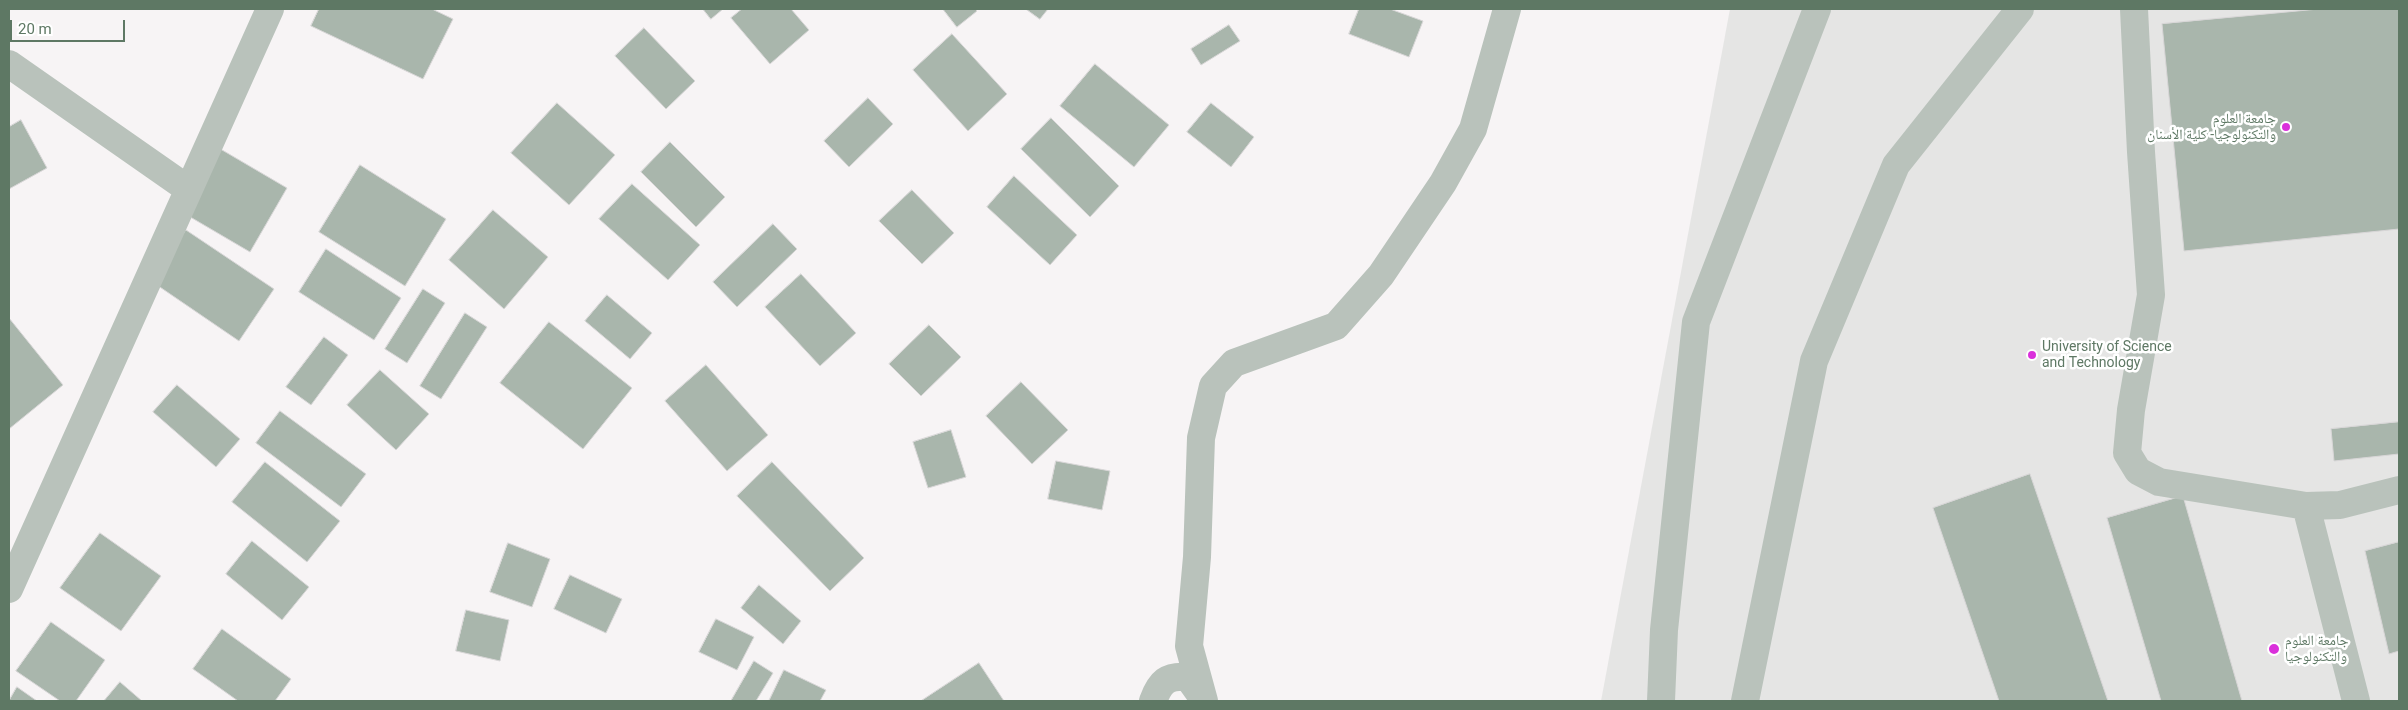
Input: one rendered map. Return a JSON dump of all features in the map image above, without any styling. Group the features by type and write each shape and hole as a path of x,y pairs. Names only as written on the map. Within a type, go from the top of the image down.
{"street":[{"path":"9,589 270,9"},
{"path":"1203,700 1189,646 1197,557 1201,438 1213,386 1234,363 1336,326 1381,275 1443,183 1474,128 1507,9"},
{"path":"1662,701 1664,630 1696,322 1817,9"},
{"path":"1745,701 1814,361 1896,165 2020,9"},
{"path":"2134,9 2151,295 2131,410 2128,453 2138,471 2159,482 2306,506 2340,505 2399,490"},
{"path":"9,64 188,189"},
{"path":"2306,506 2356,701"},
{"path":"1153,701 1158,687 1174,676 1188,677 1203,700"}],"shaded area":[{"name":"University of Science and Technology","path":"1730,9 2399,9 2399,701 1601,701"}],"building":[{"path":"319,9 432,9 453,19 423,79 311,26"},
{"path":"703,9 723,9 711,19"},
{"path":"742,9 791,9 809,30 770,64 731,18"},
{"path":"943,9 975,9 977,11 957,27"},
{"path":"1026,9 1048,9 1040,19"},
{"path":"1359,9 1390,9 1423,21 1409,57 1349,34"},
{"name":"جامعة العلوم والتكنولوجيا- كلية الأسنان","path":"2319,9 2399,9 2399,229 2184,251 2162,24"},
{"path":"1229,25 1240,41 1201,65 1191,49"},
{"path":"644,28 695,81 666,109 615,56"},
{"path":"952,34 1007,94 968,131 913,70"},
{"path":"1095,64 1169,125 1134,167 1060,106"},
{"path":"868,98 893,124 849,167 824,141"},
{"path":"557,103 615,155 569,205 511,153"},
{"path":"1211,103 1254,137 1231,167 1187,132"},
{"path":"1051,118 1119,186 1090,217 1021,149"},
{"path":"21,120 47,168 9,189 9,127"},
{"path":"670,142 725,197 696,227 641,172"},
{"path":"217,147 287,188 250,252 180,211"},
{"path":"360,165 446,219 405,286 319,232"},
{"path":"1014,176 1077,235 1050,265 987,207"},
{"path":"632,184 700,245 668,280 599,219"},
{"path":"912,190 954,233 922,264 879,221"},
{"path":"493,210 548,257 504,309 449,260"},
{"path":"773,224 797,249 737,307 713,282"},
{"path":"186,230 274,289 239,341 151,281"},
{"path":"326,249 401,298 374,340 299,292"},
{"path":"801,274 856,333 820,366 765,307"},
{"path":"423,289 445,303 407,363 385,349"},
{"path":"607,295 652,333 630,359 585,321"},
{"path":"465,313 487,327 441,399 420,386"},
{"path":"9,318 63,385 9,429"},
{"path":"549,322 632,388 583,449 500,383"},
{"path":"929,325 961,357 921,396 889,364"},
{"path":"324,337 348,355 311,405 286,387"},
{"path":"706,365 768,435 727,471 665,401"},
{"path":"380,370 429,414 396,450 347,405"},
{"path":"1021,382 1068,430 1032,464 986,416"},
{"path":"177,385 240,439 216,467 153,412"},
{"path":"280,411 366,474 341,507 256,443"},
{"path":"2399,422 2399,454 2334,461 2331,429"},
{"path":"951,430 966,477 928,488 913,442"},
{"path":"1056,461 1110,471 1102,510 1048,499"},
{"path":"265,462 340,521 307,562 232,502"},
{"path":"772,462 864,558 830,591 737,496"},
{"path":"2030,474 2108,701 1999,701 1933,508"},
{"path":"2183,496 2242,701 2161,701 2107,518"},
{"path":"100,533 161,576 121,631 60,588"},
{"path":"252,541 309,587 282,620 226,574"},
{"path":"2399,542 2399,651 2389,654 2365,551"},
{"path":"508,543 550,559 532,607 490,592"},
{"path":"570,575 622,599 606,633 554,609"},
{"path":"759,585 801,621 783,644 741,608"},
{"path":"466,610 509,620 500,661 456,651"},
{"path":"716,619 754,637 737,670 699,652"},
{"path":"51,622 105,660 76,701 60,701 16,671"},
{"path":"222,629 291,679 275,701 238,701 193,669"},
{"path":"754,661 773,673 756,701 731,701"},
{"path":"979,663 1004,701 921,701"},
{"path":"784,670 826,690 820,701 769,701"},
{"path":"120,682 142,701 104,701"},
{"path":"17,687 37,701 9,701"}],"place":[{"name":"جامعة العلوم والتكنولوجيا- كلية الأسنان","path":"2286,127"},
{"name":"University of Science and Technology","path":"2032,355"},
{"name":"جامعة العلوم والتكنولوجيا","path":"2274,649"}]}
